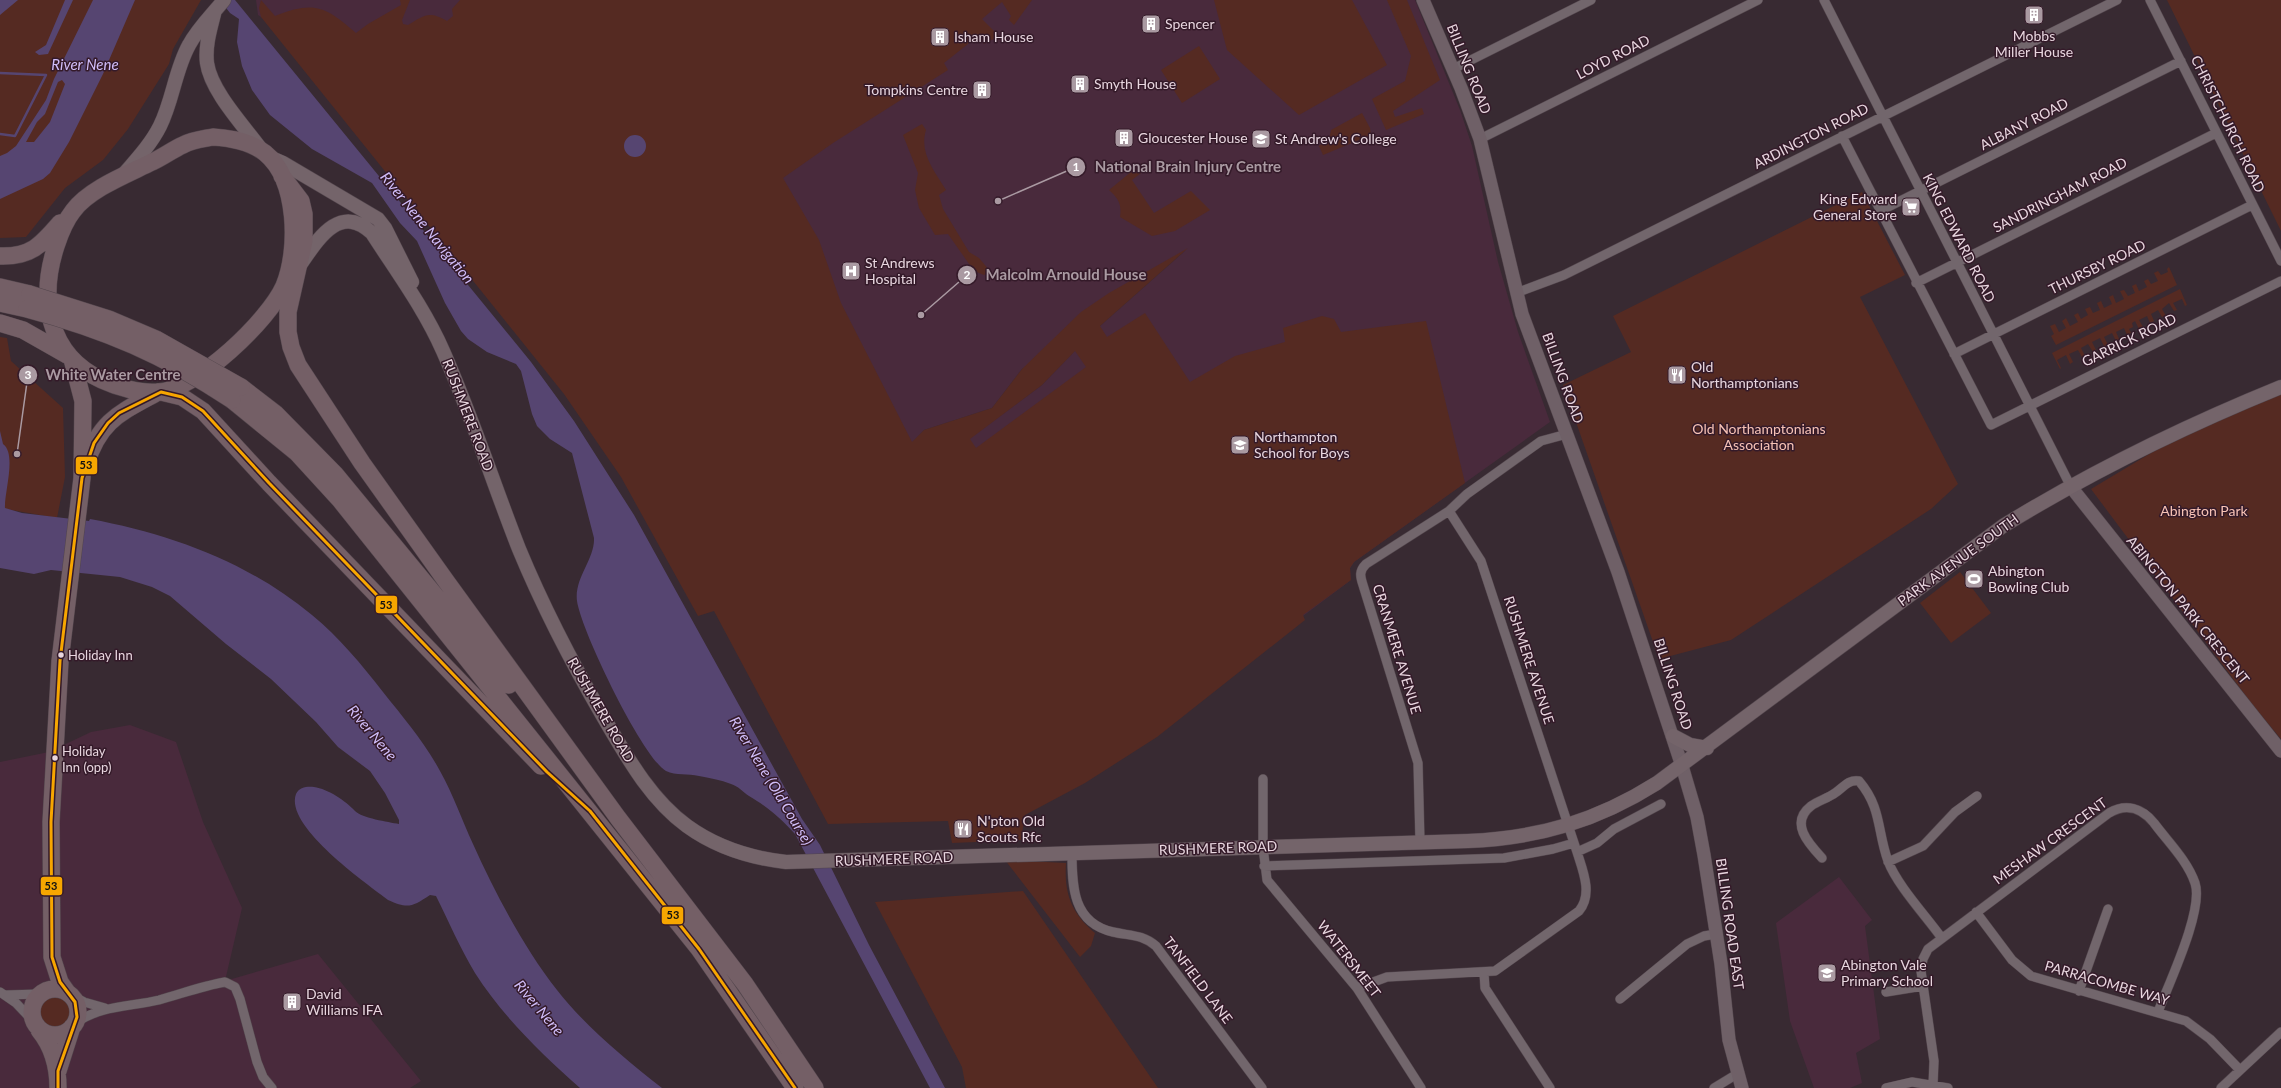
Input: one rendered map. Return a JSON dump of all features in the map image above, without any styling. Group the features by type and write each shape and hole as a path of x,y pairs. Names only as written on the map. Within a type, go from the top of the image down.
{"highway":[{"path":"0,256 19,256 34,249 73,210 90,196 122,176 183,145 197,140 213,137 227,138 265,154 301,201 304,214 304,241 288,312 288,332 298,365 362,463 618,818 745,984 815,1088"},
{"path":"82,478 94,443 108,422 119,413 159,392 191,380 235,346 256,325 284,285 290,258 294,225 293,214 282,176"},
{"path":"58,1071 74,1026 78,1009 60,982 52,957 51,822 60,661 82,478 83,401 70,358 51,324 48,309 47,282 59,239 73,210"},
{"path":"0,287 29,302"},
{"path":"0,303 29,302 109,319 156,339 236,394 276,414 352,492 618,818"},
{"path":"0,323 23,330 70,358 103,381 125,387 182,397 203,411 269,483 547,772 590,811"},
{"path":"236,394 297,453 340,500 699,949 795,1088"},
{"path":"52,957 40,994 32,1007 36,1025 50,1048 58,1071 58,1088"},
{"path":"40,994 53,989 69,994"},
{"path":"36,1025 53,1035 60,1035 74,1026"}],"main road":[{"path":"219,7 207,54 207,64 218,90 265,154"},
{"path":"122,176 149,145 157,132 168,106 177,73 188,46 201,26 219,7"},
{"name":"RUSHMERE ROAD","path":"265,154 378,219 410,276 420,304 464,399 520,550 569,657 617,740 642,778 676,817 701,835 725,847 772,861 831,862 1499,840 1545,832 1568,826 1627,802 1682,766"},
{"name":"RUSHMERE ROAD","path":"284,285 298,268 320,236 332,226 349,222 362,225 372,233 420,304"},
{"name":"PARK AVENUE SOUTH","path":"1682,766 1986,537 2072,487 2182,430 2281,387"},
{"path":"1673,736 1690,745 1707,748"}],"street":[{"name":"BILLING ROAD","path":"1423,0 1453,69 1480,139 1516,293 1625,593 1682,766"},
{"path":"1453,69 1591,0"},
{"name":"LOYD ROAD","path":"1480,139 1758,0"},
{"name":"KING EDWARD ROAD","path":"1824,0 1992,334 2072,487"},
{"name":"ARDINGTON ROAD","path":"1516,293 1564,275 2116,0"},
{"name":"CHRISTCHURCH ROAD","path":"2150,0 2281,261"},
{"name":"ALBANY ROAD","path":"1880,211 2181,61"},
{"name":"SANDRINGHAM ROAD","path":"1916,282 2216,133"},
{"path":"1842,136 1954,354"},
{"name":"THURSBY ROAD","path":"1954,354 2252,205"},
{"name":"GARRICK ROAD","path":"1954,354 1991,425 2281,281"},
{"name":"CRANMERE AVENUE","path":"1420,842 1418,763 1360,575 1361,569 1366,564 1449,511 1467,494 1541,441 1567,434"},
{"name":"ABINGTON PARK CRESCENT","path":"2072,487 2281,751"},
{"name":"RUSHMERE AVENUE","path":"1357,988 1387,977 1484,973 1495,971 1579,911 1585,904 1586,888 1576,847 1482,561 1449,511"},
{"name":"BILLING ROAD EAST","path":"1682,766 1697,817 1716,934 1729,1040 1742,1088"},
{"name":"WATERSMEET","path":"1263,779 1263,847 1266,880 1357,988 1421,1088"},
{"path":"1822,858 1805,839 1802,830 1803,815 1812,805 1835,793 1854,780 1859,781 1865,788 1875,806 1888,862 1942,937"},
{"path":"1888,862 1923,846 1955,812 1977,796"},
{"name":"RUSHMERE ROAD","path":"1264,866 1504,858 1553,849 1576,847 1597,843 1614,829 1661,804"},
{"name":"MESHAW CRESCENT","path":"1932,1085 1934,1061 1923,986 1923,959 1928,949 1942,937 2115,810 2127,807 2141,811 2152,820 2186,865 2196,884 2197,896 2194,917 2158,1012"},
{"name":"TANFIELD LANE","path":"1072,853 1074,894 1088,919 1102,929 1147,938 1156,946 1262,1088"},
{"path":"2079,991 2108,909"},
{"name":"PARRACOMBE WAY","path":"1976,912 2012,960 2025,972 2046,982 2158,1012 2195,1026 2210,1038 2240,1070"},
{"path":"1620,999 1687,944 1700,938 1716,934"},
{"path":"1484,973 1485,988 1550,1088"},
{"path":"74,1026 90,1014 106,1008 138,1005 225,982 235,987 240,999 257,1062 263,1076 272,1088"},
{"path":"1886,992 1923,986"},
{"path":"3,994 40,994"},
{"path":"3,994 36,1025"},
{"path":"69,994 84,1002 106,1008"},
{"path":"2221,1088 2281,1032"},
{"path":"1714,1088 1737,1074"},
{"path":"1886,1088 1912,1082 1948,1088"}],"shaded area":[{"name":"St Andrews Hospital","path":"256,0 1415,0 1460,110 1472,146 1498,262 1518,332 1550,422 1354,562 1350,568 1351,580 1303,616 954,450 1042,385 1091,334 1186,250 1022,369 992,408 924,430 901,455 336,64 258,15"},
{"path":"130,725 176,742 203,822 242,908 225,981 318,954 421,1081 410,1088 0,1088 0,762 49,752 91,732"},
{"name":"Abington Vale Primary School","path":"1839,877 1872,920 1865,926 1880,1039 1856,1053 1862,1083 1850,1088 1814,1088 1790,1021 1776,923"}],"green space":[{"path":"0,0 201,0 173,49 169,64 128,129 103,160 65,188 26,237 0,238"},
{"path":"261,0 275,16 300,8 310,7 319,9 336,17 356,33 368,24 401,5 400,0 410,0 402,20 403,24 408,25 422,17 431,15 447,21 453,16 452,9 460,0 1032,0 1014,25 1009,20 1011,16 1002,2 982,19 999,36 984,44 978,36 944,63 948,70 833,143 783,178 819,240 841,303 912,442 924,430 992,408 1022,369 1081,312 1109,293 1188,248 1100,326 1107,337 1145,313 1190,382 1235,356 1285,342 1283,328 1322,316 1334,319 1341,332 1426,321 1465,483 1354,562 1350,568 1351,580 1303,615 1305,620 1157,737 1085,783 1025,815 1021,840 952,843 948,821 828,824 714,611 698,616 621,477 564,394 261,17 259,8","holes":["1075,351 1086,367 976,448 970,439 1042,385"]},
{"path":"1214,0 1352,0 1387,65 1299,115 1227,50"},
{"path":"1387,0 1407,0 1440,80 1393,111 1395,117 1422,108 1424,114 1386,130 1372,99 1405,81 1411,56"},
{"path":"2167,0 2281,0 2281,231"},
{"path":"1199,46 1220,79 1182,103 1161,70"},
{"path":"1362,113 1370,128 1371,135 1323,155 1319,146 1329,139 1331,130"},
{"path":"922,124 926,130 924,146 926,154 946,190 939,195 943,209 969,252 979,258 990,271 984,275 974,271 948,234 935,235 919,208 915,190 918,173 903,135"},
{"path":"1142,163 1145,170 1132,180 1154,213 1191,191 1210,210 1175,231 1152,236 1120,217 1119,202 1109,190"},
{"name":"Old Northamptonians Association","path":"1862,192 1905,275 1860,297 1958,484 1931,509 1731,640 1659,659 1563,385 1631,352 1613,316"},
{"path":"2169,267 2177,285 2056,345 2051,336 2054,334 2050,326 2055,324 2059,332 2066,328 2062,321 2066,318 2070,326 2078,322 2074,315 2078,313 2081,319 2088,315 2085,309 2090,307 2093,313 2100,310 2097,303 2101,301 2104,308 2112,304 2109,297 2113,295 2116,303 2124,299 2120,291 2124,290 2128,296 2135,293 2132,286 2136,284 2139,291 2147,287 2144,281 2148,279 2151,284 2158,281 2154,273 2158,271 2161,275 2168,272 2167,269"},
{"path":"2180,289 2187,305 2185,306 2182,299 2173,303 2177,310 2174,311 2169,303 2162,309 2166,316 2162,317 2158,310 2151,314 2154,321 2150,323 2147,316 2139,320 2143,327 2139,329 2135,321 2132,323 2133,327 2129,329 2131,333 2127,335 2124,328 2116,332 2119,339 2116,341 2112,333 2104,337 2108,345 2104,346 2100,338 2092,342 2096,350 2093,352 2088,344 2081,348 2085,356 2082,357 2078,350 2069,354 2073,362 2070,364 2066,355 2057,360 2061,368 2060,369 2052,353"},
{"path":"0,337 7,338 11,361 63,408 65,477 57,518 0,508"},
{"name":"Abington Park","path":"2281,393 2281,739 2252,704 2091,489 2181,435"},
{"path":"1960,572 1991,613 1951,643 1920,603"},
{"path":"1005,860 1066,863 1066,884 1071,902 1080,918 1095,933 1091,946 1080,957"},
{"path":"1023,891 1158,1088 966,1088 962,1067 875,902"},
{"path":"55,994 65,997 70,1002 73,1012 70,1022 65,1027 55,1030 45,1027 40,1022 37,1012 40,1002 45,997"}],"water":[{"path":"0,0 18,0 0,15"},
{"path":"65,0 73,0 48,54 39,55 35,52 46,45"},
{"name":"River Nene","path":"93,0 135,0 103,74 69,142 50,173 43,179 0,199 0,156 16,146 46,100 54,79","holes":["62,80 65,84 50,122 34,142 26,142 37,122 45,114 58,82"]},
{"name":"River Nene (Old Course)","path":"220,0 235,0 531,362 574,421 634,515 802,819 820,845 869,945 945,1088 930,1088 795,834 768,809 734,785 711,778 670,773 666,771 655,761 643,743 614,692 589,638 577,601 577,593 581,576 591,553 594,538 572,453 550,439 537,426 532,414 521,371 516,364 487,352 468,339 461,331 445,303 417,241 400,223 372,183 312,149 270,115 252,90 242,66 237,42 239,19 230,13"},
{"path":"635,135 643,138 646,146 643,154 635,157 627,154 624,146 627,138"},
{"path":"0,431 3,444 7,449 10,465 5,508 22,513 89,521 90,519 120,525 179,542 235,565 262,580 287,596 312,615 332,633 375,682 428,750 445,780 491,882 511,920 545,974 568,1004 593,1030 662,1088 580,1088 524,1034 486,989 464,954 436,896 430,895 419,902 405,906 395,903 388,900 329,853 302,822 296,807 297,792 301,788 306,787 319,788 347,803 363,816 399,824 399,820 385,793 370,771 338,747 316,722 271,679 226,644 170,596 152,587 120,577 51,570 34,574 0,568"}],"waterway":[{"path":"0,73 46,75 15,136 0,134"}],"transit line":[{"name":"53","path":"58,1088 58,1071 77,1017 75,1002 60,982 52,957 51,822 60,661 82,478 94,443 108,423 119,413 161,392 182,397 203,411 269,483 547,772 590,811 699,949 795,1088"}],"place":[{"name":"Mobbs Miller House","path":"2034,15"},
{"name":"Spencer","path":"1151,24"},
{"name":"Isham House","path":"940,37"},
{"name":"Smyth House","path":"1080,84"},
{"name":"Tompkins Centre","path":"982,90"},
{"name":"Gloucester House","path":"1124,138"},
{"name":"St Andrew's College","path":"1261,139"},
{"name":"National Brain Injury Centre","path":"998,201"},
{"name":"King Edward General Store","path":"1911,207"},
{"name":"St Andrews Hospital","path":"851,271"},
{"name":"Malcolm Arnould House","path":"921,315"},
{"name":"Old Northamptonians","path":"1677,375"},
{"name":"Northampton School for Boys","path":"1240,445"},
{"name":"White Water Centre","path":"17,454"},
{"name":"Abington Bowling Club","path":"1974,579"},
{"name":"Holiday Inn","path":"61,655"},
{"name":"Holiday Inn (opp)","path":"55,758"},
{"name":"N'pton Old Scouts Rfc","path":"963,829"},
{"name":"Abington Vale Primary School","path":"1827,973"},
{"name":"David Williams IFA","path":"292,1002"}],"water label":[{"name":"River Nene Navigation","path":"427,228"}]}
